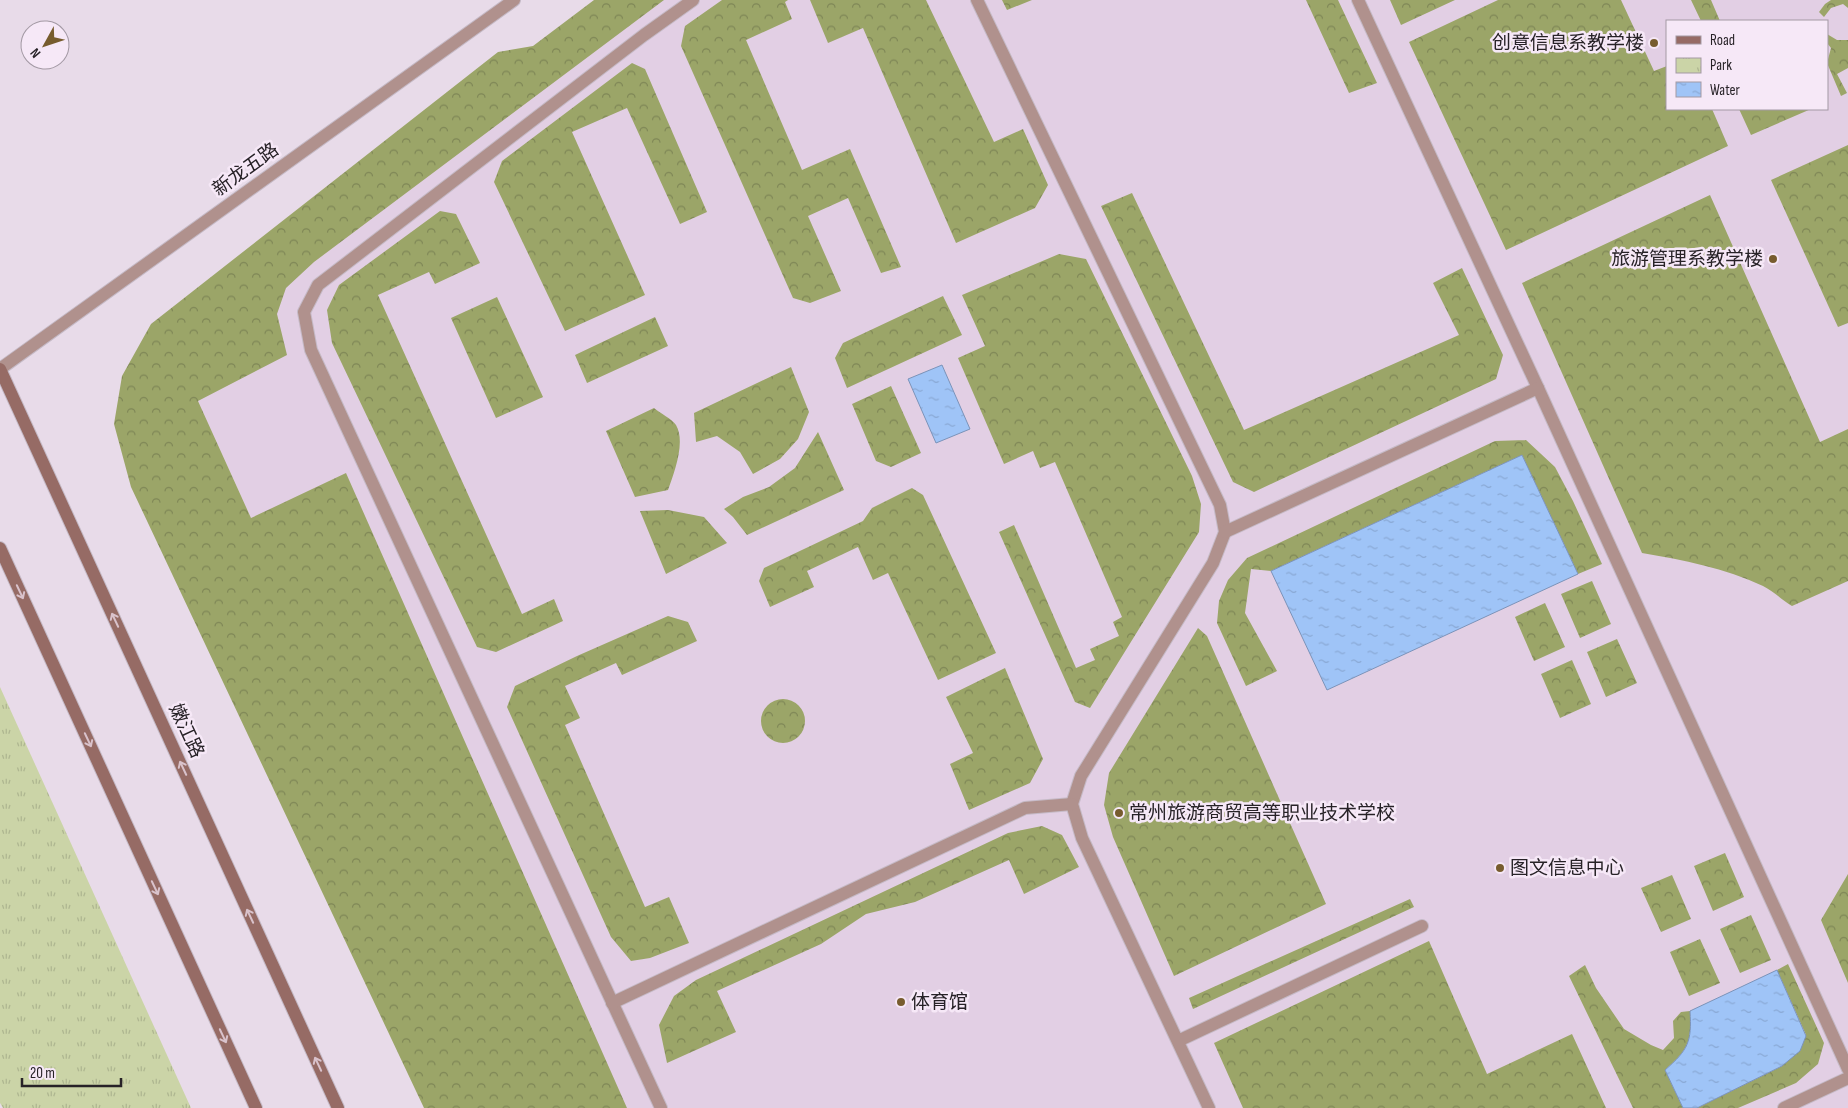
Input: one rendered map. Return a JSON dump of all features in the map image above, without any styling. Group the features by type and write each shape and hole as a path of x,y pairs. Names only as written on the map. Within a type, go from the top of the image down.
{"main road":[{"name":"嫩江路","path":"0,369 338,1108"},
{"path":"0,548 256,1108"}],"street":[{"name":"新龙五路","path":"0,369 514,0"},
{"path":"660,1108 311,350 304,312 318,285 644,35 693,0"},
{"path":"977,0 1220,505 1225,532 1213,563 1081,776 1072,804 1082,838 1209,1108"},
{"path":"1358,0 1538,388 1848,1069"},
{"path":"1225,532 1538,388"},
{"path":"612,1003 1025,808 1072,804"},
{"path":"1178,1041 1422,926"},
{"path":"1784,1108 1848,1078"}],"shaded area":[{"name":"常州旅游商贸高等职业技术学校","path":"642,0 1848,0 1848,1108 529,1108 251,518 198,401 259,281"}],"green space":[{"path":"594,0 664,0 314,262 286,288 277,314 287,355 198,401 251,518 346,473 627,1108 424,1108 131,487 114,424 122,376 151,324 498,52 533,46"},
{"path":"722,0 788,0 785,2 792,19 746,40 802,170 850,149 901,267 881,273 848,198 808,216 841,291 810,303 793,298 681,46 685,26"},
{"path":"810,0 926,0 994,142 1023,129 1048,185 1035,208 956,243 863,28 828,43"},
{"path":"1002,0 1032,0 1007,10"},
{"path":"1306,0 1338,0 1377,83 1349,93"},
{"path":"1390,0 1455,0 1401,25"},
{"path":"1498,0 1621,0 1654,71 1666,66 1666,110 1712,110 1728,146 1506,250 1409,42"},
{"path":"1691,0 1711,0 1720,20 1701,20"},
{"path":"1831,0 1848,0 1848,8 1843,4 1831,8 1824,17 1819,12"},
{"path":"1828,35 1837,40 1848,40 1848,68 1837,74 1847,93 1841,96 1828,65 1831,48 1828,44"},
{"path":"632,63 645,69 707,212 680,224 627,108 572,132 645,295 565,331 494,182 502,161"},
{"path":"1739,110 1809,110 1751,135"},
{"path":"1848,145 1848,323 1838,327 1771,180"},
{"path":"1132,193 1244,430 1459,335 1433,283 1462,268 1503,355 1496,379 1254,492 1233,482 1101,206"},
{"path":"1710,195 1820,442 1848,429 1848,581 1792,606 1763,586 1734,574 1719,569 1642,553 1522,283"},
{"path":"440,211 456,214 480,263 435,284 429,272 378,295 522,614 554,599 563,621 496,652 477,647 332,343 327,310 339,285"},
{"path":"1059,254 1086,259 1192,476 1201,504 1199,532 1090,708 1075,702 999,532 1014,525 1076,668 1095,660 1090,649 1119,636 1113,622 1122,617 1055,462 1040,468 1033,451 1004,464 958,358 985,346 962,295"},
{"path":"943,296 962,335 847,388 835,358 843,343"},
{"path":"497,297 543,397 496,418 451,318"},
{"path":"655,317 668,346 587,383 575,355"},
{"path":"791,367 809,412 798,439 780,459 753,474 740,452 717,436 696,442 694,413"},
{"path":"891,386 921,453 891,467 876,461 852,404"},
{"path":"654,408 676,425 680,440 678,458 668,490 635,497 606,431"},
{"path":"818,432 844,490 747,535 724,509 743,497 769,487 795,468"},
{"path":"1526,440 1555,467 1602,564 1578,574 1522,455 1271,571 1251,569 1245,613 1277,671 1246,686 1217,623 1219,601 1228,580 1247,558 1495,441"},
{"path":"912,488 923,495 996,653 938,680 888,573 873,580 858,547 807,571 814,587 770,607 759,581 764,568 863,521 872,508"},
{"path":"668,510 704,517 727,543 666,574 640,511"},
{"path":"1592,581 1611,624 1580,638 1561,594"},
{"path":"1545,603 1565,647 1534,661 1515,617"},
{"path":"668,616 688,622 697,641 622,675 616,663 565,686 580,718 565,725 645,907 669,897 689,943 650,958 631,961 611,937 507,707 515,686"},
{"path":"1198,628 1207,636 1326,904 1174,976 1113,837 1104,805 1109,773"},
{"path":"1617,639 1637,683 1606,697 1587,652"},
{"path":"1572,660 1591,704 1560,718 1541,674"},
{"path":"1005,668 1043,759 1030,783 969,810 950,764 973,753 946,697"},
{"path":"0,687 191,1108 3,1108 0,1103"},
{"path":"783,699 795,703 801,709 805,721 801,733 795,739 783,743 771,739 765,733 761,721 765,709 771,703"},
{"path":"1042,826 1062,835 1079,867 1024,894 1009,860 915,902 866,914 821,944 717,991 736,1032 667,1063 659,1025 674,996 696,980 1008,833"},
{"path":"1725,853 1744,897 1713,911 1694,866"},
{"path":"1848,874 1848,983 1821,920"},
{"path":"1672,875 1691,919 1661,932 1641,888"},
{"path":"1410,899 1414,907 1193,1009 1189,998"},
{"path":"1751,915 1771,960 1740,973 1720,929"},
{"path":"1700,939 1720,983 1689,996 1670,952"},
{"path":"1429,941 1487,1074 1572,1034 1606,1108 1243,1108 1214,1043"},
{"path":"1788,964 1824,1043 1818,1064 1796,1083 1738,1108 1697,1108 1782,1066 1806,1035 1777,970"},
{"path":"1585,965 1596,988 1624,1029 1651,1045 1663,1050 1674,1038 1673,1021 1681,1012 1690,1011 1690,1030 1687,1045 1679,1057 1665,1070 1683,1108 1633,1108 1569,976"}],"water":[{"path":"942,365 970,429 936,443 908,379"},
{"path":"1522,455 1578,574 1327,690 1271,571"},
{"path":"1777,970 1806,1036 1800,1051 1782,1066 1697,1108 1683,1108 1665,1070 1679,1057 1687,1045 1690,1030 1690,1011"}],"place":[{"name":"创意信息系教学楼","path":"1654,43"},
{"name":"旅游管理系教学楼","path":"1773,259"},
{"name":"常州旅游商贸高等职业技术学校","path":"1119,813"},
{"name":"图文信息中心","path":"1500,868"},
{"name":"体育馆","path":"901,1002"}]}
